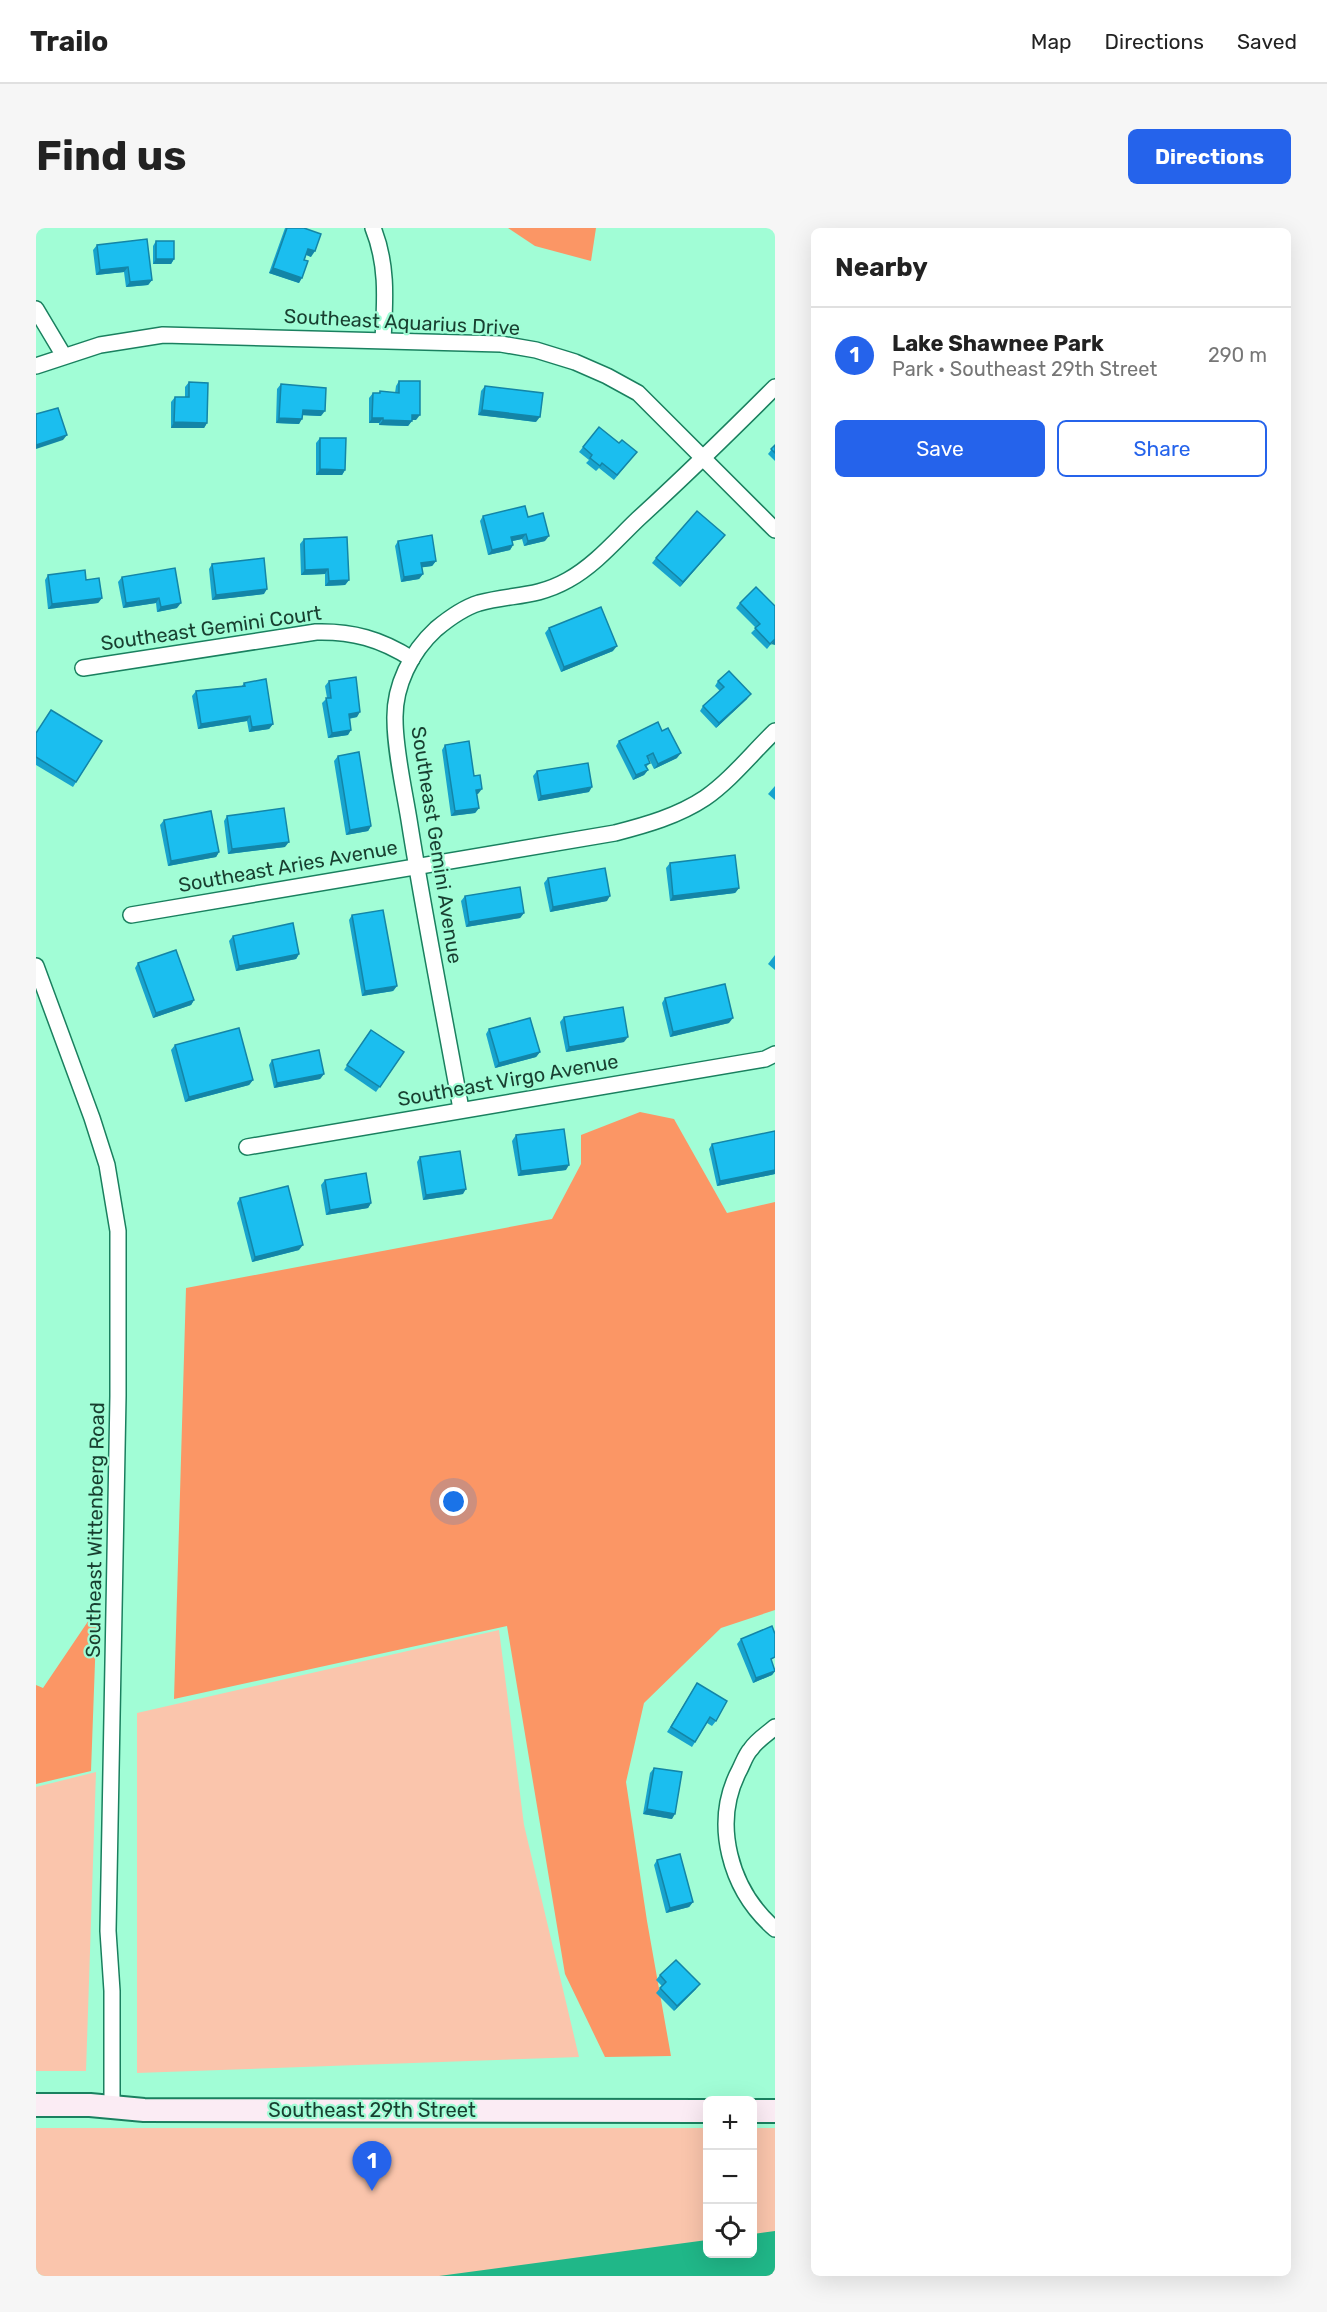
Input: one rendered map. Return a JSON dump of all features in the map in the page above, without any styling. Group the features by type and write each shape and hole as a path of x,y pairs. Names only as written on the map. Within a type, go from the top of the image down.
{"main road":[{"name":"Southeast 29th Street","path":"36,2105 144,2110 703,2111"},
{"path":"757,2111 775,2111"}],"street":[{"path":"373,228 381,247 386,280 383,340"},
{"path":"36,309 64,356"},
{"name":"Southeast Aquarius Drive","path":"36,366 100,345 163,335 501,344 536,350 575,362 638,393 775,530"},
{"name":"Southeast Gemini Avenue","path":"461,1109 417,866 394,719 399,686 411,659 435,630 454,615 478,603 533,595 569,580 585,569 703,459 775,387"},
{"name":"Southeast Gemini Court","path":"84,669 316,632 336,632 376,640 411,659"},
{"name":"Southeast Aries Avenue","path":"131,915 650,825 705,798 728,779 775,731"},
{"name":"Southeast Wittenberg Road","path":"36,966 107,1165 118,1231 118,1396 108,1931 112,1991 112,2107"},
{"name":"Southeast Virgo Avenue","path":"247,1147 765,1059 775,1054"},
{"path":"775,1727 750,1749 731,1786 726,1830 738,1882 749,1902 775,1929"}],"shaded area":[{"path":"508,228 596,228 591,261 535,246"},
{"path":"640,1112 674,1119 727,1213 775,1202 775,1610 721,1628 644,1703 626,1782 647,1921 671,2056 605,2057 565,1974 507,1626 174,1699 186,1288 552,1219 581,1164 581,1135"},
{"path":"97,1608 91,1771 36,1784 36,1685 43,1688"},
{"path":"499,1630 524,1825 579,2057 137,2073 137,1713"},
{"path":"96,1772 86,2071 36,2071 36,1787"},
{"path":"36,2128 703,2128 703,2258 757,2258 757,2128 775,2128 775,2276 36,2276"},
{"path":"775,2231 775,2276 439,2276 703,2241 703,2258 757,2258 757,2233"}],"building":[{"path":"287,228 304,228 321,234 315,251 308,249 304,260 308,261 302,278 273,268"},
{"path":"147,239 152,280 130,282 128,267 100,270 97,245"},
{"path":"156,241 174,241 174,259 156,259"},
{"path":"399,381 420,381 420,415 412,415 412,421 372,418 373,393 380,393 380,391 399,393"},
{"path":"189,382 208,383 207,423 174,422 175,397 189,397"},
{"path":"281,384 326,388 325,411 303,410 302,419 279,418"},
{"path":"485,386 543,393 540,417 482,410"},
{"path":"58,408 67,435 36,445 36,414"},
{"path":"599,427 619,443 622,440 637,452 617,475 602,463 600,466 590,458 592,455 583,447"},
{"path":"320,438 346,438 345,470 320,469"},
{"path":"525,506 528,517 543,513 549,536 528,541 526,534 511,537 513,545 492,550 483,516"},
{"path":"697,511 725,535 683,582 656,558"},
{"path":"432,535 436,561 421,563 423,574 404,577 398,541"},
{"path":"347,537 349,580 329,581 328,569 305,570 304,539"},
{"path":"264,558 267,589 216,595 212,564"},
{"path":"175,568 181,603 161,607 159,598 126,603 122,577"},
{"path":"85,570 86,580 99,578 102,598 52,604 48,575"},
{"path":"756,587 775,606 775,639 770,644 755,628 760,624 740,603"},
{"path":"601,607 617,646 564,667 549,628"},
{"path":"729,671 751,694 719,723 703,706 724,687 718,681"},
{"path":"356,677 360,712 349,714 351,730 332,733 326,698 331,698 329,681"},
{"path":"266,679 273,724 252,727 250,716 201,724 196,691 245,686 244,683"},
{"path":"51,710 102,741 76,782 36,757 36,733"},
{"path":"658,722 662,731 668,728 681,753 658,764 653,753 647,756 650,763 645,765 648,770 636,775 619,741"},
{"path":"469,741 474,776 480,775 482,789 476,790 479,808 455,811 445,745"},
{"path":"359,752 371,826 350,830 338,756"},
{"path":"588,763 592,787 541,796 537,771"},
{"path":"284,808 289,842 232,849 227,816"},
{"path":"211,811 219,852 171,861 164,820"},
{"path":"735,855 739,888 673,896 670,863"},
{"path":"605,868 610,896 553,907 548,878"},
{"path":"520,887 524,913 469,922 465,896"},
{"path":"383,910 397,986 365,991 352,915"},
{"path":"293,923 299,954 239,966 233,936"},
{"path":"176,950 194,1000 156,1013 138,963"},
{"path":"725,984 733,1018 673,1032 665,998"},
{"path":"623,1007 628,1037 569,1047 564,1017"},
{"path":"530,1018 540,1052 499,1063 489,1029"},
{"path":"239,1028 253,1080 189,1097 175,1045"},
{"path":"371,1030 404,1052 380,1087 347,1065"},
{"path":"319,1050 324,1074 277,1083 272,1060"},
{"path":"564,1129 569,1165 521,1171 516,1135"},
{"path":"775,1131 775,1170 720,1181 712,1144"},
{"path":"460,1151 466,1189 426,1195 420,1157"},
{"path":"366,1173 371,1203 330,1210 325,1180"},
{"path":"288,1186 303,1245 255,1257 240,1198"},
{"path":"772,1626 775,1634 775,1657 771,1659 775,1671 756,1678 741,1639"},
{"path":"697,1683 727,1701 716,1721 710,1717 695,1742 671,1727"},
{"path":"654,1768 682,1772 675,1814 647,1809"},
{"path":"680,1854 693,1902 670,1908 657,1860"},
{"path":"676,1960 700,1984 677,2006 660,1988 666,1982 660,1975"}],"place":[{"name":"Lake Shawnee Park","path":"372,2191"}]}
